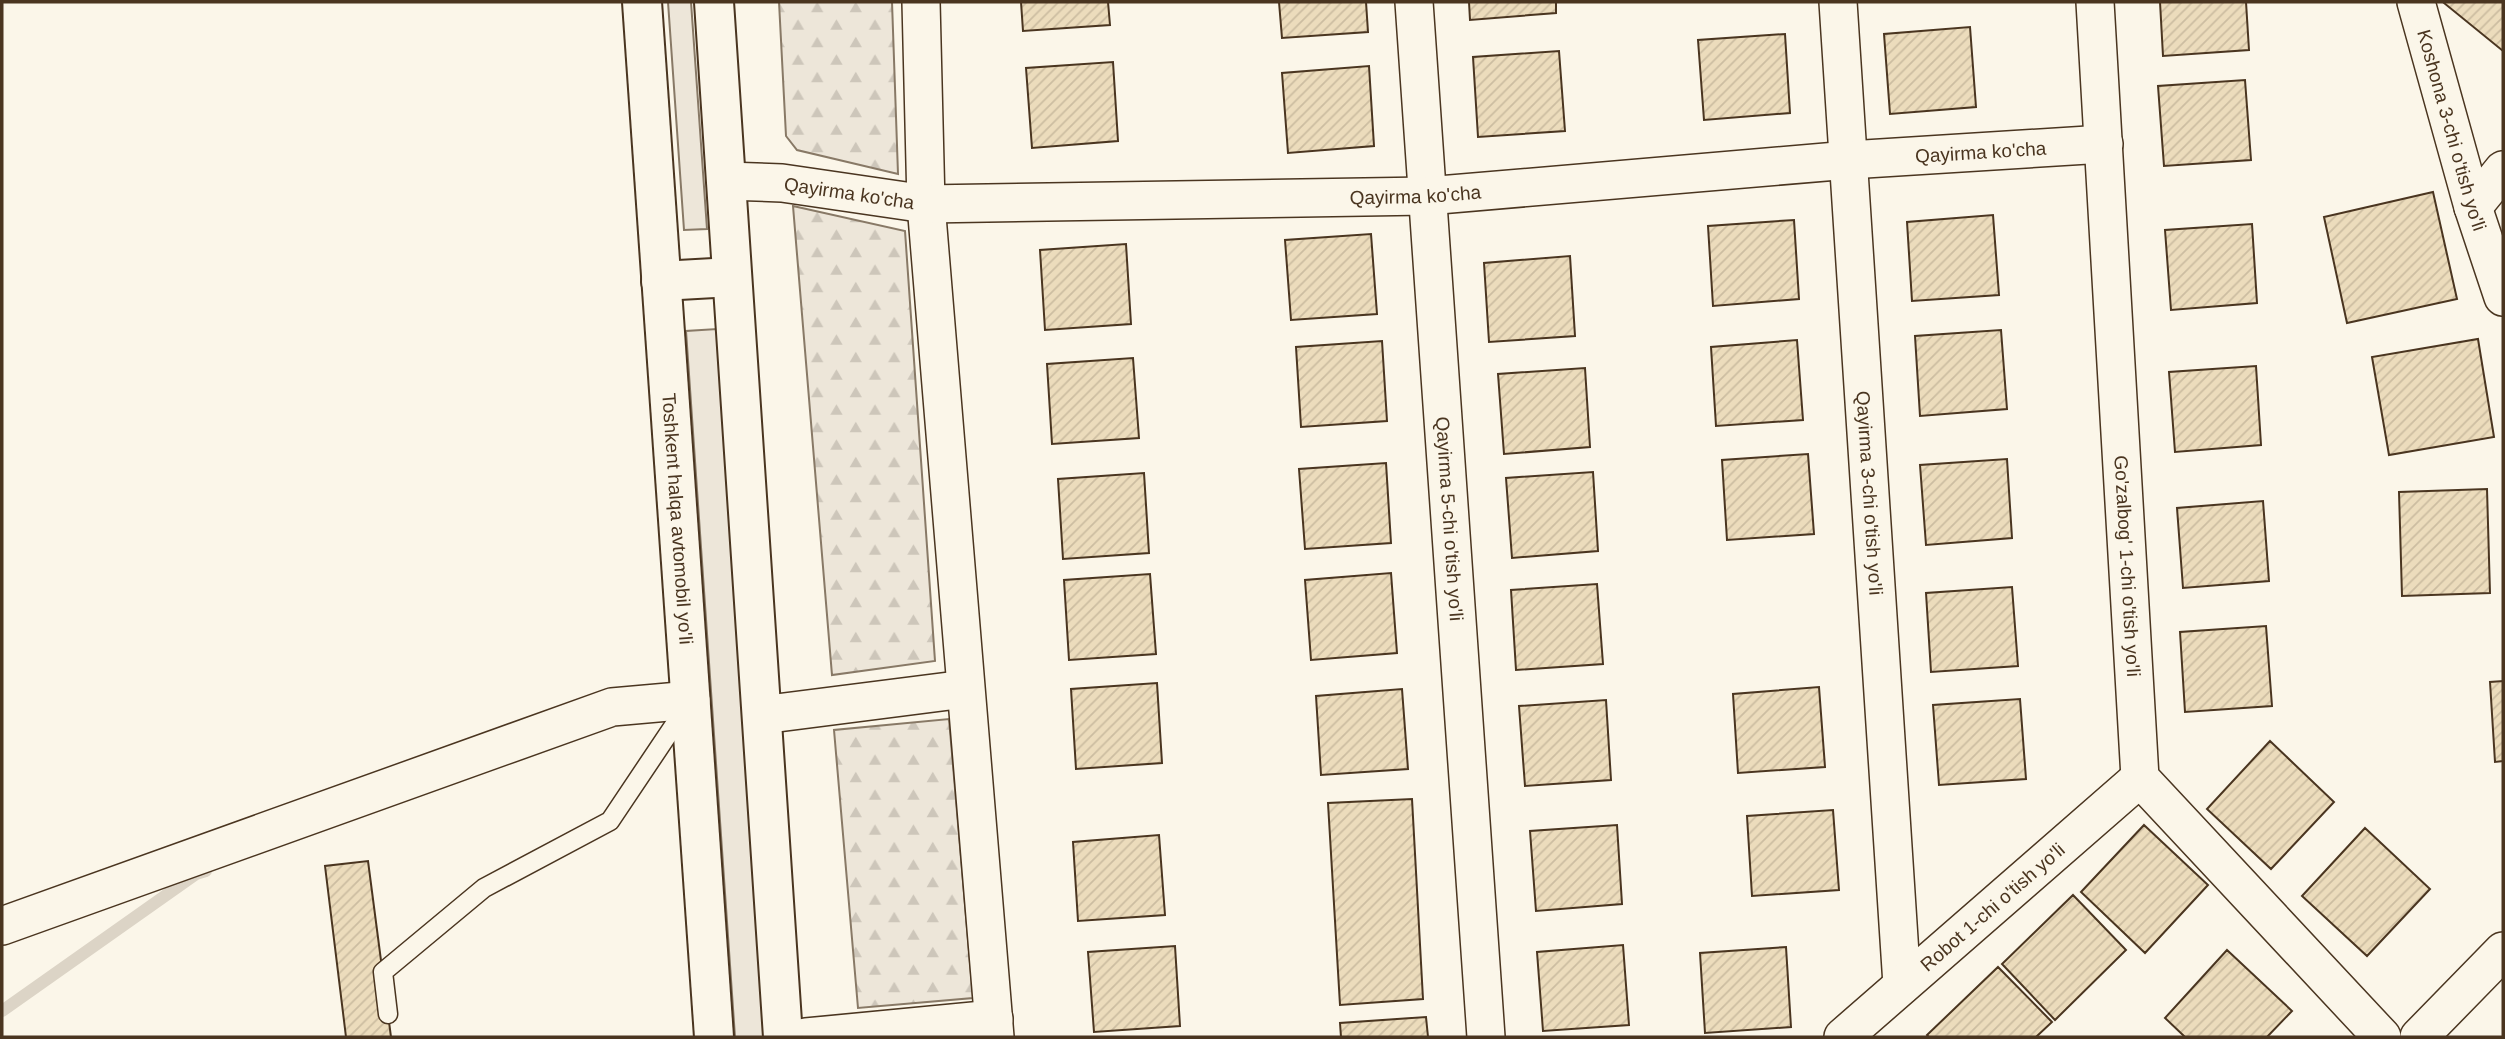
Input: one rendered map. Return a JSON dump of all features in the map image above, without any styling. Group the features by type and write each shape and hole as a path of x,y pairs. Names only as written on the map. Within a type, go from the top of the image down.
{"highway":[{"name":"Toshkent halqa avtomobil yo'li","path":"642,2 713,1037"},
{"path":"714,2 783,1037"},
{"path":"662,281 732,276"}],"street":[{"path":"806,1037 994,1028 926,204 921,2"},
{"name":"Qayirma 5-chi o'tish yo'li","path":"1414,2 1486,1037"},
{"name":"Qayirma 3-chi o'tish yo'li","path":"1838,2 1902,985"},
{"name":"Go'zalbog' 1-chi o'tish yo'li","path":"2095,2 2140,778"},
{"name":"Koshona 3-chi o'tish yo'li","path":"2416,2 2473,207 2503,297"},
{"name":"Qayirma ko'cha","path":"726,181 782,183 926,204 1427,195 1849,160 2104,144"},
{"path":"2473,207 2503,170"},
{"path":"762,715 965,689"},
{"path":"2,926 612,707 691,700"},
{"path":"2140,778 2382,1037"},
{"name":"Robot 1-chi o'tish yo'li","path":"1843,1037 2140,778"},
{"path":"2419,1037 2503,951"}],"lane":[{"path":"388,1014 383,972 484,888 610,821 691,700"}],"green space":[{"path":"668,2 691,2 707,229 684,230"},
{"path":"779,2 892,2 898,174 797,150 786,136"},
{"path":"793,206 905,231 935,661 832,675"},
{"path":"717,329 766,1037 735,1037 686,331"},
{"path":"949,719 973,998 858,1008 834,730"}],"building":[{"path":"1021,2 1108,2 1110,25 1023,31"},
{"path":"1279,2 1366,2 1368,32 1282,38"},
{"path":"1469,2 1556,2 1556,13 1470,20"},
{"path":"2160,2 2246,2 2249,50 2163,56"},
{"path":"2503,2 2503,51 2444,3"},
{"path":"1970,27 1976,107 1890,114 1884,34"},
{"path":"1785,34 1790,113 1704,120 1698,40"},
{"path":"1559,51 1565,131 1478,137 1473,57"},
{"path":"1113,62 1118,141 1032,148 1026,68"},
{"path":"1369,66 1374,146 1288,153 1282,73"},
{"path":"2245,80 2251,160 2164,166 2158,86"},
{"path":"2433,192 2457,299 2347,323 2324,217"},
{"path":"1993,215 1999,295 1912,301 1907,222"},
{"path":"1794,220 1799,299 1713,306 1708,226"},
{"path":"2252,224 2257,303 2171,310 2165,230"},
{"path":"1371,234 1377,314 1291,320 1285,240"},
{"path":"1126,244 1131,324 1045,330 1040,250"},
{"path":"1570,256 1575,336 1489,342 1484,263"},
{"path":"2001,330 2007,409 1920,416 1915,336"},
{"path":"2478,339 2494,437 2389,455 2372,357"},
{"path":"1797,340 1803,420 1716,426 1711,347"},
{"path":"1382,341 1387,421 1301,427 1296,347"},
{"path":"1133,358 1139,438 1052,444 1047,364"},
{"path":"2256,366 2261,445 2175,452 2169,372"},
{"path":"1585,368 1590,447 1504,454 1498,374"},
{"path":"1808,454 1814,534 1727,540 1722,460"},
{"path":"2007,459 2012,538 1926,545 1920,465"},
{"path":"1386,463 1391,543 1305,549 1299,469"},
{"path":"1593,472 1598,551 1512,558 1506,478"},
{"path":"1144,473 1149,553 1063,559 1058,479"},
{"path":"2487,489 2490,593 2402,596 2399,492"},
{"path":"2263,501 2269,581 2183,588 2177,508"},
{"path":"1391,573 1397,653 1311,660 1305,580"},
{"path":"1150,574 1156,654 1069,660 1064,580"},
{"path":"1597,584 1603,664 1516,670 1511,590"},
{"path":"2012,587 2018,666 1931,672 1926,593"},
{"path":"2266,626 2272,706 2185,712 2180,632"},
{"path":"2503,681 2503,761 2495,762 2490,682"},
{"path":"1157,683 1162,763 1076,769 1071,689"},
{"path":"1819,687 1825,767 1738,773 1733,694"},
{"path":"1402,689 1408,769 1321,775 1316,696"},
{"path":"2020,699 2026,779 1939,785 1933,705"},
{"path":"1606,700 1611,780 1525,786 1519,706"},
{"path":"2270,741 2334,802 2271,869 2207,809"},
{"path":"1412,799 1423,999 1340,1005 1328,803"},
{"path":"1833,810 1839,890 1752,896 1747,816"},
{"path":"1617,825 1622,904 1536,911 1530,831"},
{"path":"2144,825 2208,885 2145,953 2081,892"},
{"path":"2365,828 2430,889 2367,956 2302,896"},
{"path":"1159,835 1165,915 1078,921 1073,842"},
{"path":"368,861 391,1037 346,1037 325,866"},
{"path":"2073,895 2126,950 2055,1020 2002,964"},
{"path":"1623,945 1629,1025 1543,1031 1537,952"},
{"path":"1175,946 1180,1026 1094,1032 1088,952"},
{"path":"1786,947 1791,1027 1705,1033 1700,953"},
{"path":"2227,950 2292,1011 2267,1037 2185,1037 2165,1018"},
{"path":"1998,967 2052,1022 2036,1037 1927,1035"},
{"path":"1426,1017 1428,1037 1341,1037 1340,1023"}],"waterway":[{"path":"2,1011 196,874 206,871"}]}
